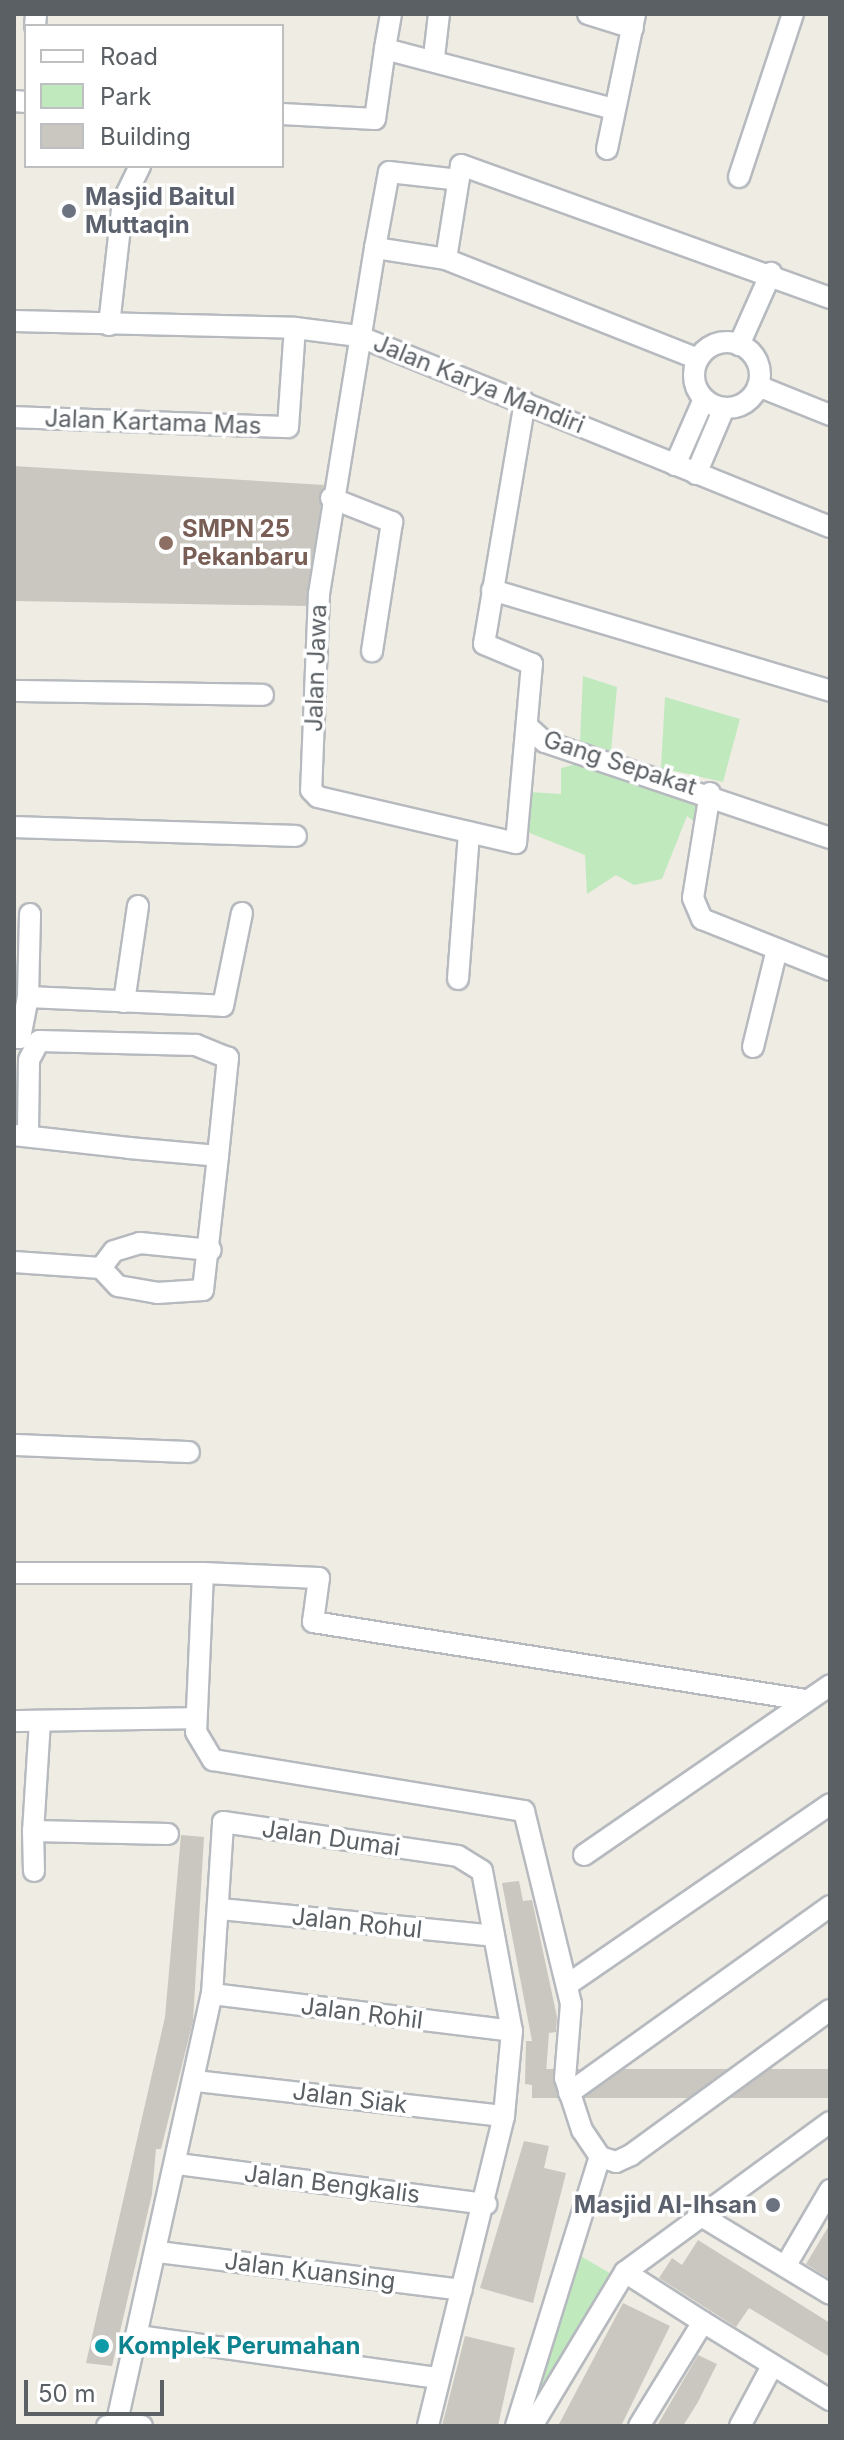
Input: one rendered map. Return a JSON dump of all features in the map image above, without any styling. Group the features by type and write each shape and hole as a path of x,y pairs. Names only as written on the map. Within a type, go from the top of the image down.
{"street":[{"path":"284,114 375,119 391,14"},
{"path":"434,57 439,14"},
{"path":"588,14 634,21 607,149"},
{"path":"739,177 793,14"},
{"path":"385,49 434,57 613,109"},
{"path":"446,259 461,165 771,273 830,298"},
{"path":"109,325 123,201 139,168"},
{"name":"Jalan Jawa","path":"459,180 389,172 331,498 319,594 311,790 332,803 516,843 527,726"},
{"path":"375,248 446,259 698,359"},
{"path":"739,345 771,273"},
{"name":"Jalan Karya Mandiri","path":"14,321 295,328 358,336 830,527"},
{"name":"Jalan Kartama Mas","path":"14,417 288,427 295,328"},
{"path":"713,345 739,345 758,364 758,386 744,403 724,408 704,399 694,381 698,359 713,345"},
{"path":"758,386 830,415"},
{"path":"675,465 704,399"},
{"name":"Gang Sepakat","path":"525,402 484,644 532,664 527,726 545,742 710,793 830,838"},
{"path":"696,474 724,408"},
{"path":"331,498 392,522 372,651"},
{"path":"492,590 830,691"},
{"path":"14,691 263,695"},
{"path":"710,793 693,898 702,919 830,970"},
{"path":"14,827 296,836"},
{"path":"458,979 469,832"},
{"path":"124,1002 138,906"},
{"path":"28,997 223,1006 242,913"},
{"path":"14,1038 20,1038 28,997 30,914"},
{"path":"753,1047 777,949"},
{"path":"14,1262 101,1268 118,1286 197,1294 207,1282 211,1250 218,1156 230,1067 228,1058 196,1045 39,1041 29,1060 21,1136 218,1156"},
{"path":"101,1268 114,1251 140,1243 211,1250"},
{"path":"14,1445 189,1452"},
{"path":"14,1573 203,1573 319,1578 313,1622 806,1700"},
{"path":"203,1573 207,1582 195,1718 201,1747 213,1760 524,1811 567,1985 569,2093 582,2130 600,2157 616,2162 631,2155 830,2010"},
{"path":"584,1855 830,1685"},
{"path":"14,1721 195,1718"},
{"path":"34,1871 33,1831 40,1721"},
{"path":"567,1985 830,1804"},
{"name":"Jalan Dumai","path":"113,2425 139,2336 196,2081 212,1994 220,1909 223,1822 458,1856 482,1871 512,2031 504,2116 486,2204 437,2378 428,2426"},
{"path":"33,1831 168,1834"},
{"path":"569,2093 830,1906"},
{"name":"Jalan Rohul","path":"220,1909 494,1936"},
{"name":"Jalan Rohil","path":"212,1994 512,2031"},
{"name":"Jalan Siak","path":"196,2081 504,2116"},
{"path":"532,2426 625,2272 698,2214 830,2122"},
{"path":"516,2426 552,2302 600,2157"},
{"name":"Jalan Bengkalis","path":"178,2164 486,2204"},
{"path":"786,2265 830,2190"},
{"path":"698,2214 830,2294"},
{"name":"Jalan Kuansing","path":"158,2252 462,2290"},
{"path":"625,2272 830,2400"},
{"path":"639,2426 703,2322"},
{"path":"139,2336 437,2378"},
{"path":"740,2426 772,2366"},
{"path":"113,2425 142,2426"}],"green space":[{"path":"583,676 617,687 611,751 580,742"},
{"path":"665,697 740,719 723,782 661,768"},
{"path":"585,762 698,798 701,827 687,816 662,879 634,885 616,875 587,894 585,855 527,832 530,792 561,794 561,768"},
{"path":"574,2252 613,2275 525,2426"}],"building":[{"name":"SMPN 25 Pekanbaru","path":"14,466 324,485 306,606 14,601"},
{"path":"181,1835 204,1837 193,2021 161,2149 156,2149 152,2194 112,2366 86,2363 165,2017"},
{"path":"519,1881 523,1901 532,1900 557,2017 556,2032 549,2033 545,2087 525,2084 526,2041 532,2041 502,1883"},
{"path":"532,2069 830,2069 830,2098 532,2098"},
{"path":"524,2141 549,2146 544,2168 566,2173 533,2303 480,2288"},
{"path":"830,2224 830,2279 806,2264"},
{"path":"698,2240 830,2323 830,2357 749,2308 736,2327 659,2278 672,2258 682,2265"},
{"path":"623,2303 670,2326 621,2426 558,2426"},
{"path":"465,2336 515,2348 498,2426 442,2426"},
{"path":"698,2355 717,2364 698,2402 683,2426 657,2426"}],"place":[{"name":"Masjid Baitul Muttaqin","path":"69,211"},
{"name":"SMPN 25 Pekanbaru","path":"166,543"},
{"name":"Masjid Al-Ihsan","path":"773,2205"},
{"name":"Komplek Perumahan","path":"102,2346"}]}
